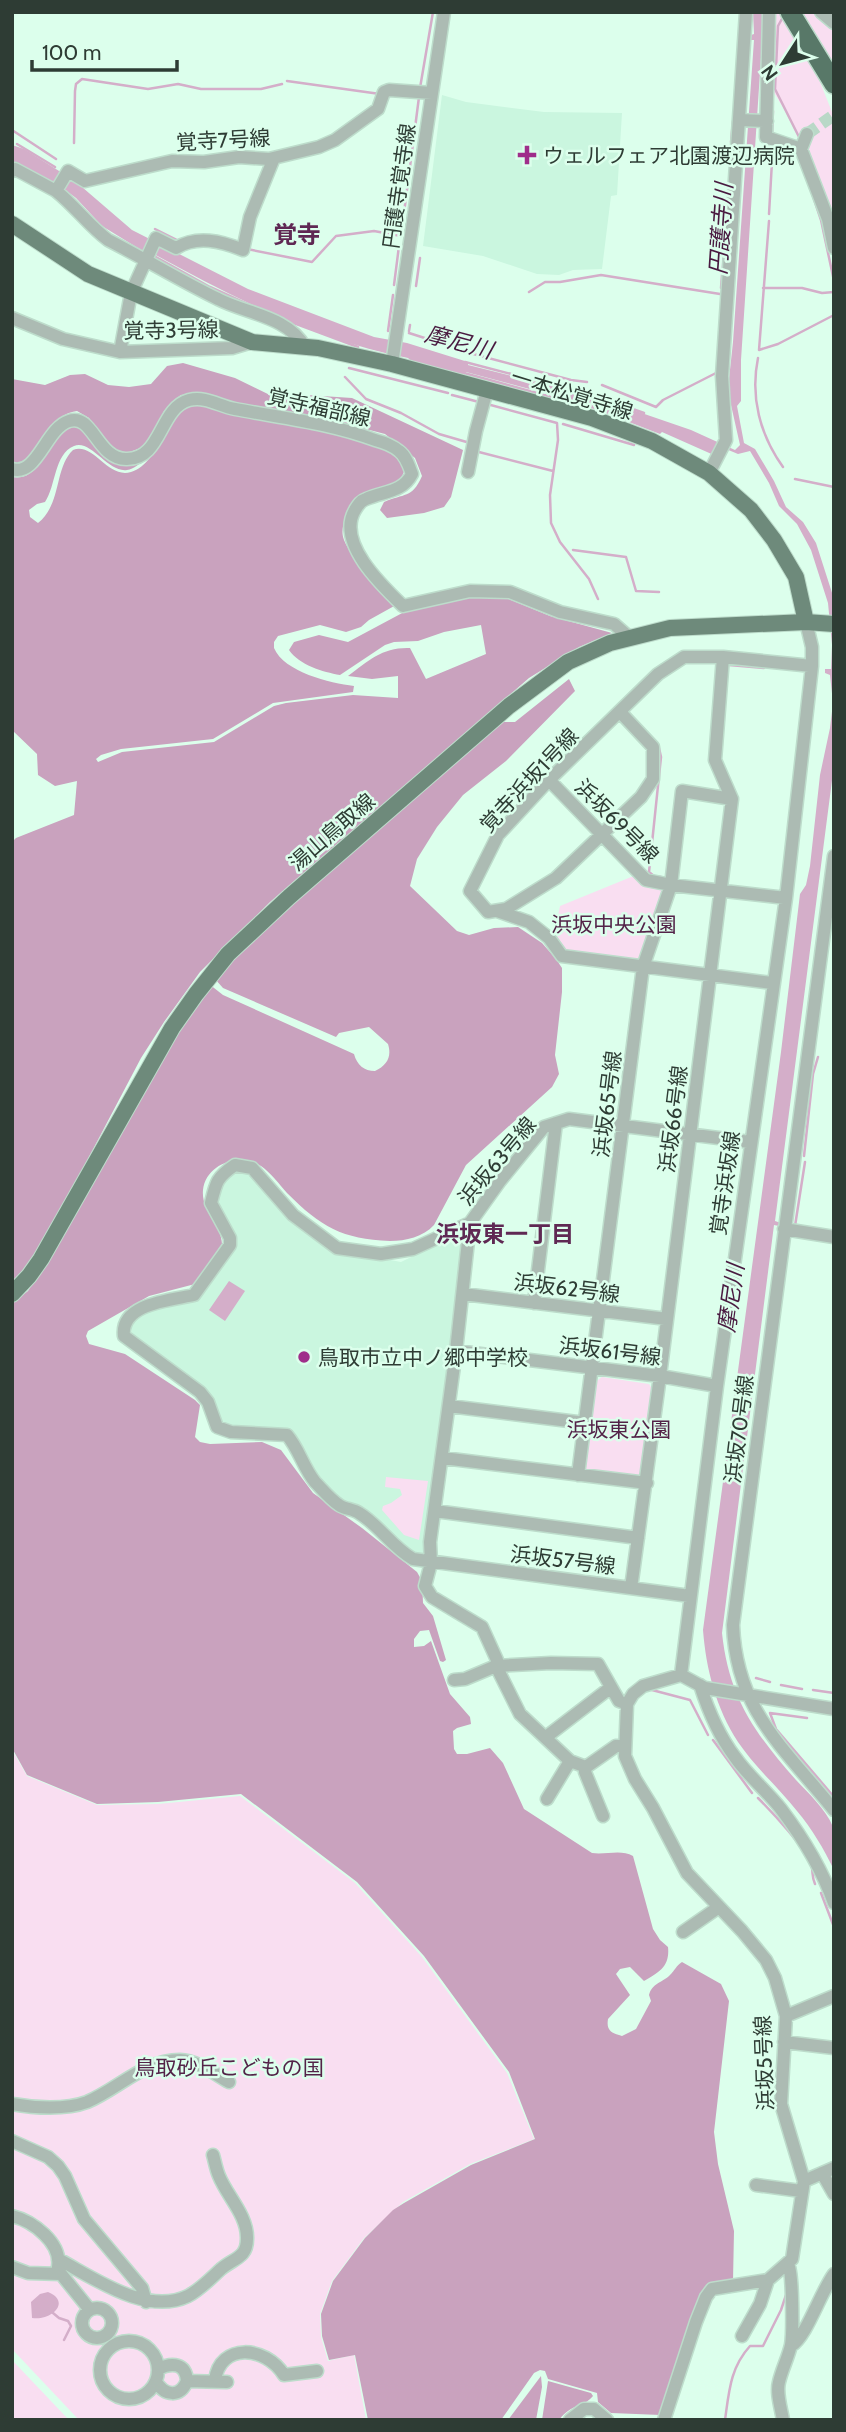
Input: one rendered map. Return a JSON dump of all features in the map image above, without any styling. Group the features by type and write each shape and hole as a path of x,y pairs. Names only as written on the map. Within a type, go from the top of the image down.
{"highway":[{"path":"790,12 832,81"}],"main road":[{"name":"一本松覚寺線","path":"12,223 88,274 252,342 305,347 392,361 592,418 652,441 711,469 751,510 774,540 796,577 806,622"},
{"name":"湯山鳥取線","path":"12,1294 35,1268 131,1097 195,994 253,928 481,730 546,677 578,657 610,643 670,628 806,622 829,624"}],"street":[{"name":"円護寺覚寺線","path":"392,361 444,12"},
{"path":"711,469 725,443 727,430 722,376 746,12"},
{"path":"769,12 766,137 801,149"},
{"path":"821,12 834,23"},
{"name":"覚寺7号線","path":"57,189 68,171 85,181 172,161 274,158 328,144 378,108 384,92 389,90 432,93"},
{"path":"740,120 766,121"},
{"path":"807,134 801,149 828,219 834,248"},
{"path":"120,352 131,293 156,238 176,248 191,241 215,241 243,250 250,218 274,158"},
{"path":"13,169 57,189 101,235 221,301 277,322 298,335 305,347"},
{"name":"覚寺3号線","path":"12,318 63,339 120,352 232,348 252,342"},
{"path":"468,472 487,390"},
{"name":"覚寺福部線","path":"12,469 18,471 31,466 55,430 78,419 87,425 104,449 121,458 135,458 148,450 159,438 175,408 186,401 197,399 231,409 357,433 399,451 408,462 412,474 402,487 363,499 352,515 349,527 350,539 356,550 380,582 403,606 470,591 510,592 560,612 614,624 630,638"},
{"name":"覚寺浜坂線","path":"681,1675 717,1386 786,898 812,666 812,647 806,622"},
{"name":"覚寺浜坂1号線","path":"496,911 488,912 470,891 498,835 549,780 658,674 684,657 723,657 812,666"},
{"path":"723,657 715,760 732,799"},
{"path":"496,911 506,909 556,878 641,797 653,779 653,747 620,712"},
{"name":"浜坂69号線","path":"549,780 646,880 786,898"},
{"name":"浜坂65号線","path":"578,1475 643,967 671,885 682,791 732,799"},
{"name":"浜坂66号線","path":"631,1588 732,799"},
{"name":"浜坂70号線","path":"834,856 733,1625 736,1660 745,1694 771,1737 834,1810"},
{"path":"496,911 529,922 549,938 562,956 772,984"},
{"name":"浜坂63号線","path":"496,1666 497,1660 482,1627 432,1597 425,1586 431,1563 430,1542 443,1458 470,1223 544,1127 569,1119 750,1142"},
{"path":"534,1303 556,1123"},
{"name":"浜坂57号線","path":"470,1223 413,1250 381,1254 337,1248 293,1215 251,1168 236,1165 220,1175 211,1203 230,1238 230,1245 194,1295 146,1305 130,1317 123,1328 124,1336 200,1392 208,1402 217,1427 230,1432 288,1435 294,1443 299,1459 315,1482 340,1506 359,1513 398,1550 412,1559 690,1596"},
{"path":"784,1229 834,1237"},
{"name":"浜坂62号線","path":"463,1294 667,1319"},
{"name":"浜坂61号線","path":"456,1351 593,1367 717,1386"},
{"path":"449,1406 585,1423"},
{"path":"443,1458 646,1483"},
{"path":"435,1511 638,1538"},
{"path":"454,1679 465,1679 496,1666 598,1664 619,1701 626,1704 643,1686 681,1675 703,1687 834,1709"},
{"path":"496,1666 520,1714 570,1761 586,1767"},
{"path":"703,1687 708,1709 735,1757 780,1808 807,1848 834,1903"},
{"path":"546,1737 610,1688"},
{"name":"浜坂5号線","path":"626,1704 625,1756 635,1779 687,1872 766,1960 775,1978 786,2016 781,2104 803,2186 792,2259 788,2264 792,2277 791,2346"},
{"path":"603,1815 585,1772 586,1767 616,1746 625,1745"},
{"path":"547,1800 570,1761"},
{"path":"683,1932 719,1907"},
{"path":"786,2016 834,1996"},
{"path":"783,2042 834,2048"},
{"path":"12,2104 73,2106 88,2101 144,2069 181,2060 198,2065 229,2082"},
{"path":"12,2141 48,2157 58,2166 84,2219 142,2288 146,2302"},
{"path":"58,2259 146,2302 186,2297 245,2254 247,2238 244,2222 219,2178 213,2155"},
{"path":"756,2185 803,2186 828,2171 834,2193"},
{"path":"12,2216 25,2219 40,2230 54,2248 58,2259 55,2274"},
{"path":"664,2420 706,2297 712,2289 768,2280 788,2264"},
{"path":"12,2267 28,2273 61,2274 89,2310"},
{"path":"783,2420 778,2390 791,2346 804,2332 834,2274"},
{"path":"742,2336 760,2304 768,2280"},
{"path":"89,2310 82,2322 84,2331 92,2338 102,2338 110,2340 128,2341 143,2344 154,2355 157,2376 164,2392 180,2392 187,2381 185,2371 177,2365 167,2364 157,2376 149,2392 137,2399 124,2400 112,2395 103,2385 99,2373 110,2340 111,2317 104,2309 89,2310"},
{"path":"187,2381 221,2381 216,2371 222,2362 246,2352 269,2358 284,2375 317,2371"},
{"path":"570,2420 584,2409 594,2409 607,2420"}],"shaded area":[{"path":"753,12 764,12 741,360 741,401 737,406 744,443 755,449 786,507 803,522 816,543 834,599 834,765 775,1221 781,1223 779,1226 774,1225 722,1633 731,1677 746,1713 768,1746 830,1820 835,1837 834,1870 808,1825 752,1760 730,1729 713,1688 703,1630 800,894 806,885 810,866 820,775 833,703 830,675 825,673 825,669 831,669 828,603 811,550 797,524 779,506 750,451 738,454 726,449 716,456 662,432 660,434 598,410 564,401 563,398 466,372 465,375 412,362 408,358 341,341 309,329 213,286 152,253 146,253 102,226 76,198 57,184 12,161 12,145 24,149 75,181 132,230 248,289 374,337 407,343 468,362 468,365 595,397 691,430 735,450 740,445 729,396 729,379 754,40 750,40 754,34"},
{"name":"ウェルフェア北園渡辺病院","path":"442,95 466,102 544,112 622,113 617,195 611,196 602,269 573,270 559,275 537,274 483,256 423,246"},
{"path":"183,363 235,378 274,397 292,394 352,398 463,450 451,497 444,507 424,513 387,518 380,510 384,502 411,492 422,476 415,458 385,434 316,416 200,394 181,395 171,403 143,447 130,452 118,452 108,447 89,418 77,411 59,419 39,449 20,466 12,462 12,379 45,385 70,375 85,374 108,385 129,387 151,384 167,366"},
{"path":"197,405 330,431 379,446 397,456 405,468 401,477 386,489 367,496 350,508 342,532 354,557 396,605 361,627 346,632 320,625 278,636 274,642 274,648 287,664 321,679 354,686 353,692 273,703 213,739 121,749 101,755 96,759 98,762 122,752 214,742 274,706 286,703 353,695 398,698 398,676 372,679 348,676 384,652 410,648 426,679 486,654 481,625 444,632 418,641 385,645 340,675 305,664 289,650 294,642 319,635 348,642 406,611 471,597 506,598 550,616 612,633 579,647 529,678 270,902 200,972 141,1058 60,1212 25,1269 12,1282 12,842 74,815 77,781 55,786 38,775 37,754 12,730 12,477 23,477 32,472 59,436 78,425 125,464 131,465 146,459 132,468 120,470 87,447 80,445 67,450 59,463 45,502 29,510 30,517 38,523 51,506 63,466 73,450 88,451 115,470 122,473 131,472 150,458 176,416"},
{"path":"569,679 575,691 506,761 463,795 437,827 417,859 410,886 457,931 469,935 494,928 518,927 542,943 556,959 562,968 562,992 555,1055 559,1074 552,1087 466,1165 434,1225 425,1233 408,1239 373,1240 345,1234 311,1215 261,1166 235,1160 217,1167 206,1181 203,1197 222,1244 195,1284 149,1296 88,1331 86,1336 89,1344 125,1354 195,1400 200,1405 195,1437 200,1442 262,1442 281,1450 313,1493 417,1572 422,1581 423,1603 433,1616 446,1660 440,1661 429,1630 420,1631 414,1639 414,1647 424,1646 431,1641 450,1694 470,1717 471,1724 453,1731 457,1754 490,1748 503,1763 524,1809 592,1853 624,1853 633,1856 653,1929 668,1947 668,1954 663,1968 644,1981 630,1967 620,1969 616,1974 630,1995 608,2019 610,2031 622,2036 636,2029 651,2001 649,1995 652,1988 682,1962 721,1984 729,2001 714,2132 718,2164 734,2231 733,2281 719,2282 661,2415 611,2413 598,2402 597,2393 548,2379 545,2371 540,2370 534,2373 501,2420 368,2420 355,2355 329,2360 322,2336 321,2314 333,2281 365,2238 393,2210 471,2165 535,2139 509,2072 424,1956 357,1882 241,1794 158,1802 97,1804 27,1775 12,1748 12,1303 28,1291 65,1231 154,1068 209,984 223,995 354,1054 364,1069 375,1071 383,1066 389,1057 388,1044 369,1027 339,1033 336,1037 223,988 215,979 261,929 501,722 515,722"},
{"name":"鳥取市立中ノ郷中学校","path":"249,1170 328,1248 401,1262 464,1231 466,1233 425,1553 419,1558 346,1506 322,1483 294,1437 223,1427 214,1411 132,1337 131,1322 139,1313 180,1302 234,1245 217,1201 219,1182 235,1172"},
{"path":"229,1281 245,1291 225,1321 209,1310"},
{"path":"48,2292 58,2300 56,2310 47,2316 32,2318 31,2302 40,2294"},
{"path":"541,2376 542,2387 536,2420 508,2420"},
{"path":"548,2381 591,2393 593,2396 568,2411 559,2420 542,2420"}],"green space":[{"path":"774,12 780,12 808,52 834,117 834,230 827,201 808,149 770,86"},
{"path":"798,12 814,12 834,28 834,65"},
{"name":"浜坂中央公園","path":"636,875 660,887 663,892 642,961 568,955 553,939 560,906"},
{"name":"浜坂東公園","path":"602,1377 649,1384 653,1390 643,1475 637,1479 588,1473 585,1468 595,1382"},
{"path":"386,1477 428,1481 419,1540 404,1535 382,1510 383,1506 402,1495 400,1489 385,1487"},
{"name":"鳥取砂丘こどもの国","path":"12,1750 27,1776 97,1805 158,1804 240,1796 355,1883 422,1957 507,2073 534,2139 470,2164 403,2202 364,2238 332,2281 320,2314 321,2337 328,2361 354,2355 366,2420 79,2420 12,2349"},
{"path":"12,2360 69,2420 12,2420"}],"waterway":[{"path":"420,88 433,12"},
{"path":"783,17 778,26 775,89 799,137"},
{"path":"74,143 75,91 76,84 82,79 148,89 178,84 201,89 261,89 282,84"},
{"path":"287,81 380,94"},
{"path":"247,249 312,262 336,236 374,231 401,236 419,97"},
{"path":"772,135 773,111"},
{"path":"731,142 733,121"},
{"path":"12,130 56,159"},
{"path":"17,144 55,167"},
{"path":"769,214 773,144"},
{"name":"円護寺川","path":"721,288 729,183"},
{"path":"812,193 821,220 834,281"},
{"path":"769,221 759,350 778,344 834,315"},
{"path":"155,229 179,241"},
{"path":"394,285 399,246"},
{"path":"154,256 210,287 254,307"},
{"path":"416,286 420,258"},
{"path":"529,292 545,282 601,275 720,294"},
{"path":"763,288 802,288 822,293 834,292"},
{"path":"388,331 393,295"},
{"path":"283,319 358,347"},
{"path":"409,331 410,325"},
{"name":"摩尼川","path":"409,333 459,349"},
{"name":"摩尼川","path":"462,351 587,382"},
{"path":"758,358 755,387 759,415 768,442 783,467"},
{"name":"摩尼川","path":"465,362 596,396 644,413"},
{"path":"349,368 448,393"},
{"path":"464,373 555,398"},
{"path":"602,385 656,407 663,400 716,373"},
{"path":"345,377 366,399 401,413 439,434 470,443"},
{"path":"452,395 479,402"},
{"path":"487,404 557,423 558,440 550,495 551,523 560,542 589,579 598,599"},
{"path":"563,424 634,445"},
{"path":"475,451 553,471"},
{"path":"795,479 834,487"},
{"path":"573,550 626,557 636,591 659,592"},
{"path":"729,665 764,668"},
{"path":"659,748 661,757 649,872 661,877"},
{"path":"804,1156 813,1074 818,1057"},
{"path":"795,1226 805,1162"},
{"path":"756,1678 770,1682"},
{"path":"781,1685 802,1689"},
{"path":"652,1690 690,1700 708,1735"},
{"path":"813,1690 834,1693"},
{"path":"807,1718 770,1713 776,1729 834,1797"},
{"path":"713,1740 752,1793"},
{"path":"758,1798 804,1851 812,1868 815,1884"},
{"path":"821,1893 834,1927"},
{"path":"725,2420 738,2363 750,2346 763,2346 786,2295"},
{"path":"53,2313 68,2321 71,2326 64,2340"}],"tunnel":[{"path":"807,134 834,115"}],"place":[{"name":"ウェルフェア北園渡辺病院","path":"527,155"},
{"name":"鳥取市立中ノ郷中学校","path":"304,1357"}],"district":[{"name":"覚寺","path":"297,234"},
{"name":"浜坂東一丁目","path":"505,1234"}]}
